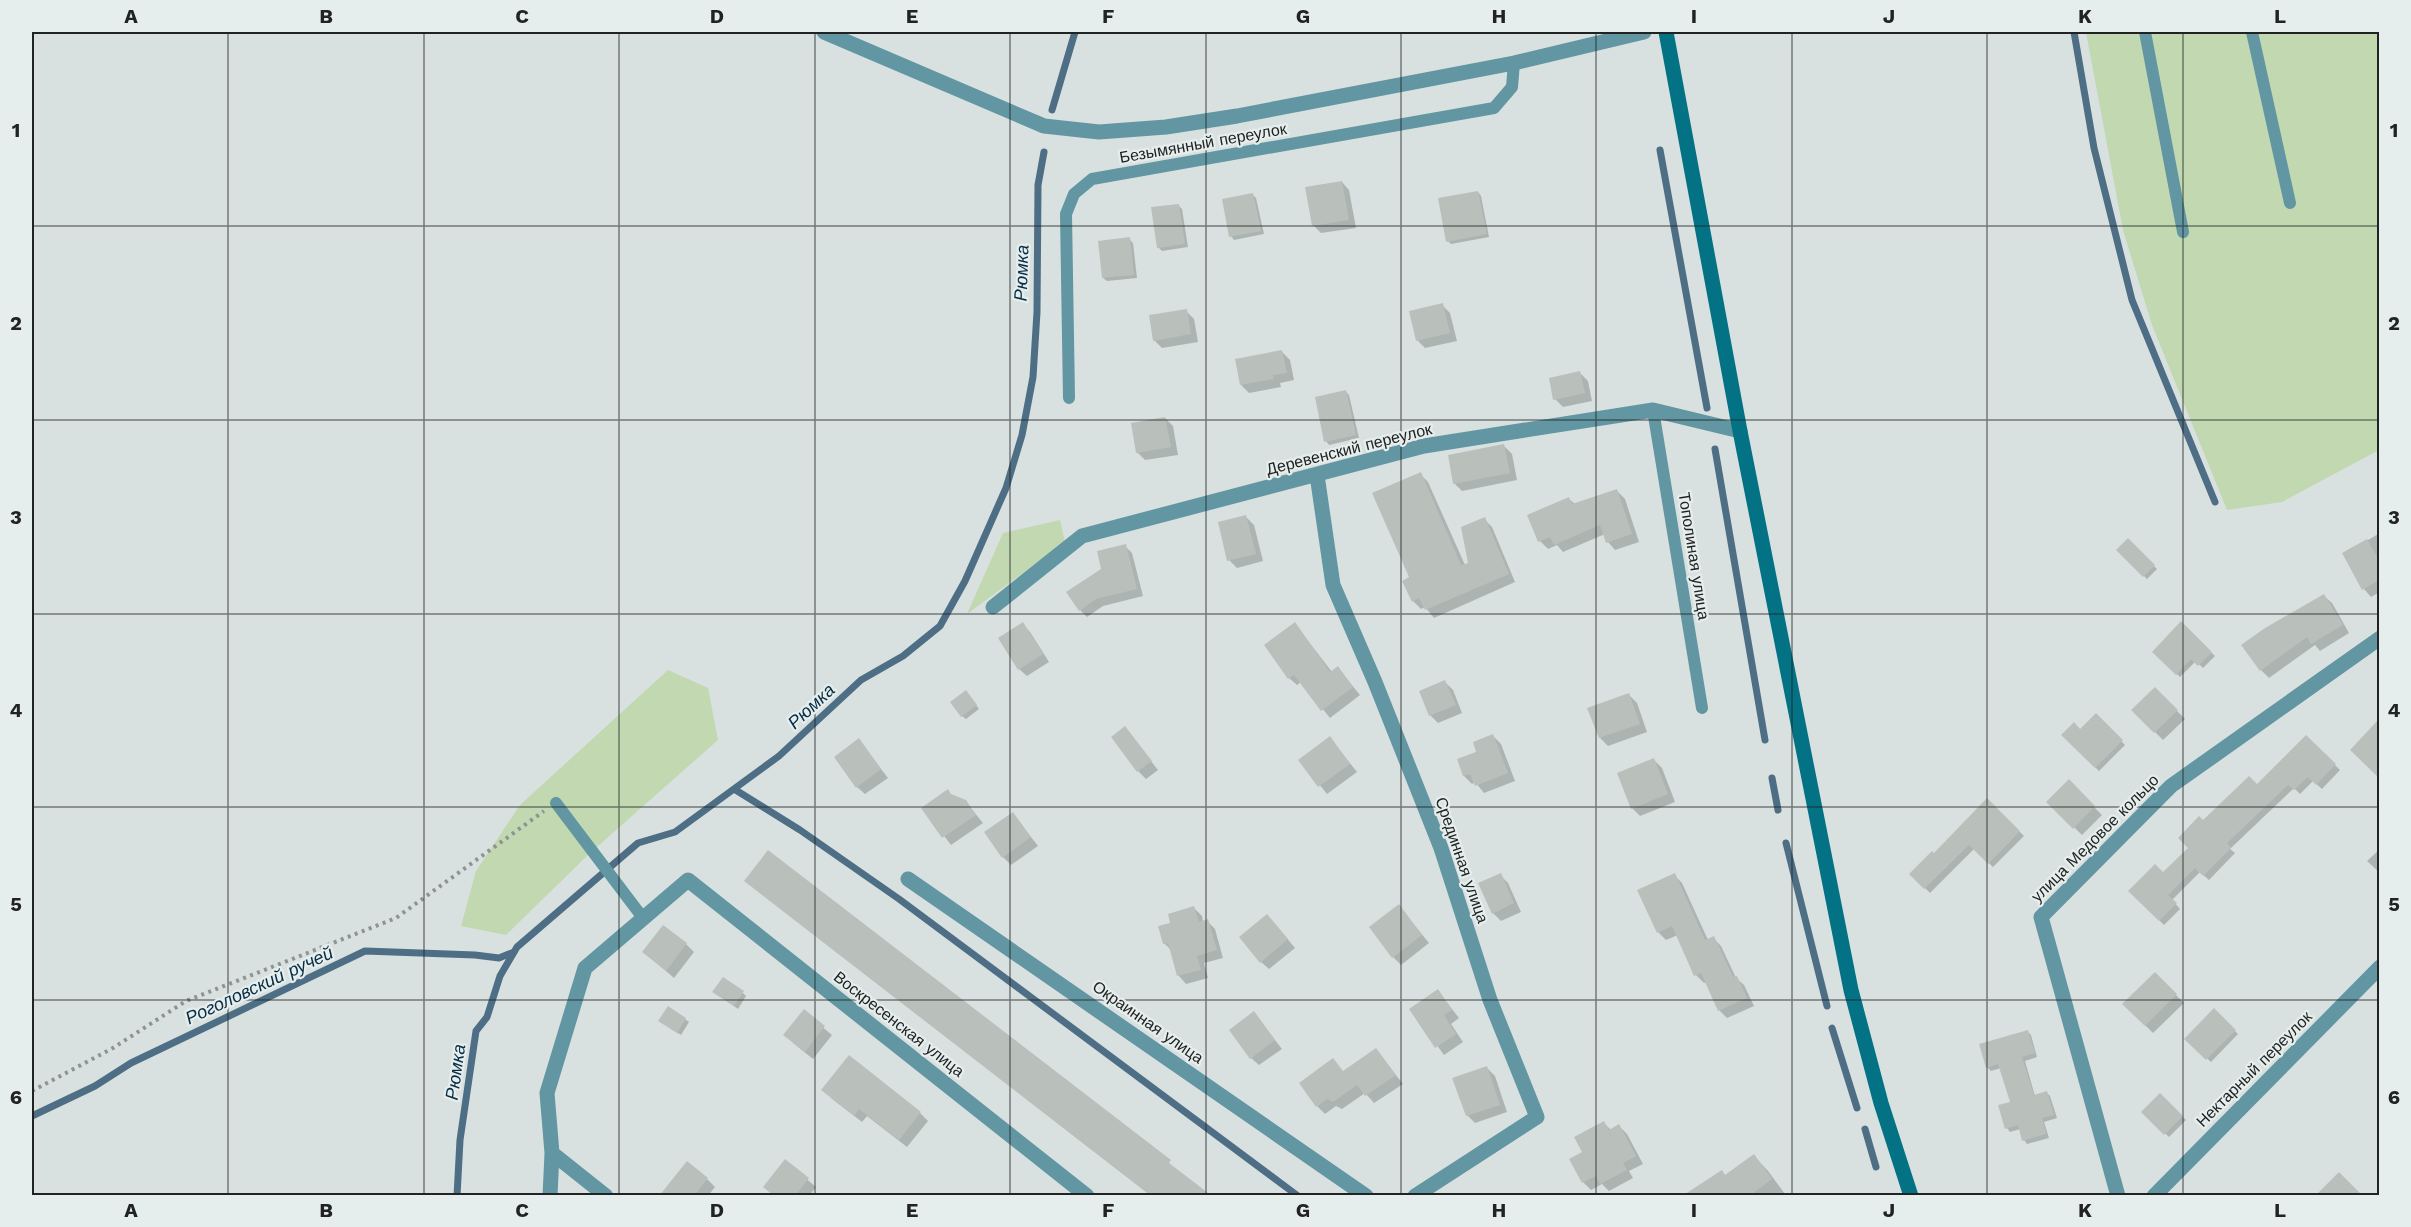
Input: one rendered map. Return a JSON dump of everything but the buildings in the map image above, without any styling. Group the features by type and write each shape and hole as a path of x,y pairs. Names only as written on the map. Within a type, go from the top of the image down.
{"main road":[{"path":"1666,32 1740,431 1851,990 1881,1103 1911,1196"}],"street":[{"path":"824,32 1044,126 1099,132 1167,127 1237,116 1514,63 1644,32"},
{"name":"Деревенский переулок","path":"993,607 1082,536 1424,446 1653,410 1740,431"},
{"name":"Срединная улица","path":"1317,475 1334,585 1441,848 1490,999 1537,1117 1415,1196"},
{"name":"улица Медовое кольцо","path":"2118,1196 2042,917 2171,786 2379,638"},
{"name":"Окраинная улица","path":"908,879 1366,1196"},
{"name":"Воскресенская улица","path":"643,918 688,880 1087,1196"},
{"path":"550,1196 552,1153 547,1093 585,968 643,918"},
{"name":"Нектарный переулок","path":"2154,1196 2379,967"},
{"path":"552,1153 606,1196"}],"lane":[{"path":"2145,32 2183,232"},
{"path":"2252,32 2289,203"},
{"name":"Безымянный переулок","path":"1069,398 1066,214 1074,194 1092,179 1494,108 1512,87 1514,63"},
{"name":"Тополиная улица","path":"1653,410 1702,708"},
{"path":"556,803 643,918"}],"path":[{"path":"32,1091 113,1048 186,1001 396,918 556,803"}],"green space":[{"path":"2086,32 2379,32 2379,450 2282,502 2227,510 2152,325 2123,230"},
{"path":"1060,520 1065,542 967,614 1003,533"},
{"path":"668,670 708,688 718,740 589,854 506,935 461,926 476,871 520,805"}],"waterway":[{"name":"Рюмка","path":"1052,110 1075,32"},
{"path":"2074,32 2094,148 2132,300 2215,502"},
{"path":"1660,150 1707,408"},
{"name":"Рюмка","path":"457,1196 460,1140 476,1031 487,1017 500,976 517,947 638,843 675,832 779,756 861,680 903,656 940,626 965,581 1006,488 1022,435 1033,377 1037,312 1038,185 1044,152"},
{"path":"1715,449 1765,740"},
{"path":"1772,778 1778,810"},
{"path":"734,789 800,830 899,899 1298,1196"},
{"path":"1786,843 1827,1006"},
{"name":"Роголовский ручей","path":"32,1116 95,1086 131,1063 365,951 499,958 514,952"},
{"path":"1832,1028 1857,1108"},
{"path":"1865,1129 1876,1167"}]}
